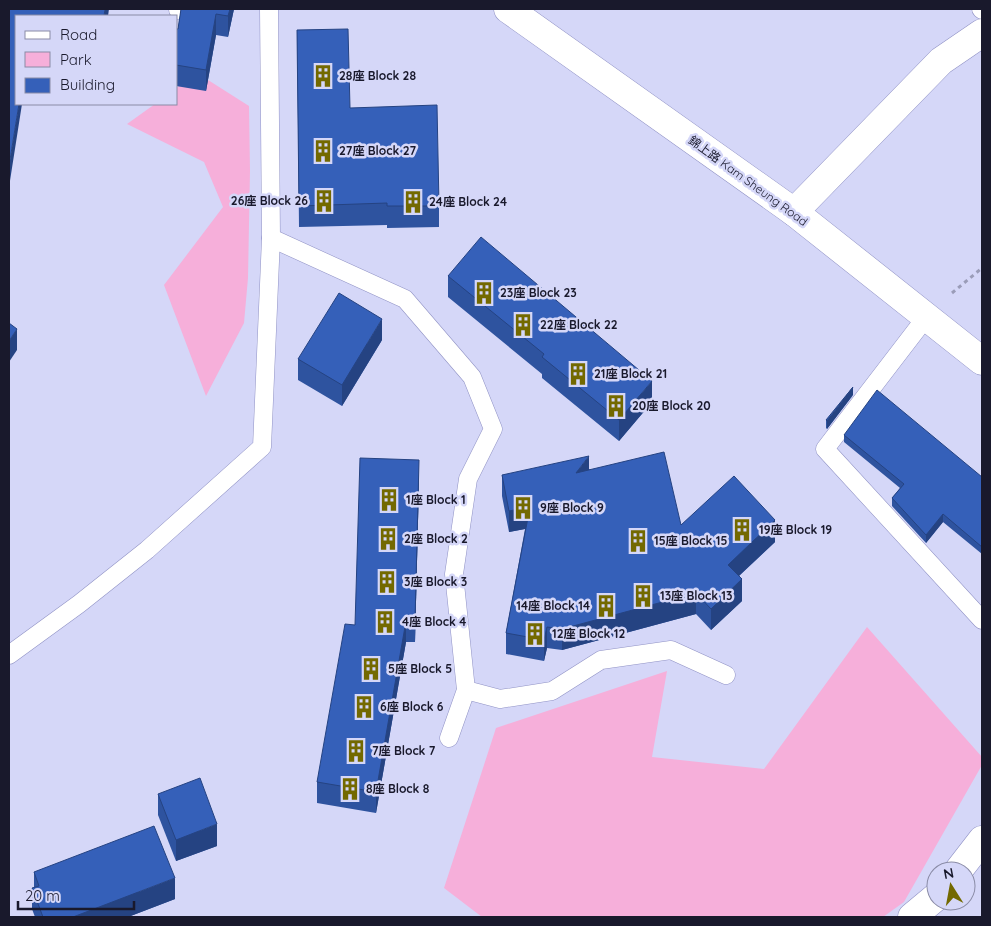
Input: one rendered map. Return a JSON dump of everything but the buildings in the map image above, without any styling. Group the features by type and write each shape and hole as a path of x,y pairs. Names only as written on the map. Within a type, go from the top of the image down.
{"main road":[{"name":"錦上路 Kam Sheung Road","path":"508,9 794,212 982,361"},
{"path":"794,212 941,61 982,33"},
{"path":"966,861 982,840"},
{"path":"912,917 926,905"}],"lane":[{"path":"9,655 79,604 147,550 262,448 271,238 269,9"},
{"path":"271,238 405,299 472,377 493,429 468,479 454,574 466,690 449,738"},
{"path":"927,316 825,450 982,620"},
{"path":"466,690 500,699 552,691 601,660 671,650 726,675"}],"path":[{"path":"927,316 982,268"}],"green space":[{"path":"197,73 249,106 248,278 244,323 206,396 164,285 223,207 204,162 127,124 154,105 178,105 178,87"},
{"path":"867,627 982,757 982,765 904,902 883,917 482,917 444,888 496,728 667,671 652,757 764,769"}],"place":[{"name":"28座 Block 28","path":"323,76"},
{"name":"27座 Block 27","path":"323,151"},
{"name":"26座 Block 26","path":"324,201"},
{"name":"24座 Block 24","path":"413,202"},
{"name":"23座 Block 23","path":"484,293"},
{"name":"22座 Block 22","path":"523,325"},
{"name":"21座 Block 21","path":"578,374"},
{"name":"20座 Block 20","path":"616,406"},
{"name":"1座 Block 1","path":"389,500"},
{"name":"9座 Block 9","path":"523,508"},
{"name":"19座 Block 19","path":"742,530"},
{"name":"2座 Block 2","path":"388,539"},
{"name":"15座 Block 15","path":"638,541"},
{"name":"3座 Block 3","path":"387,582"},
{"name":"13座 Block 13","path":"643,596"},
{"name":"14座 Block 14","path":"606,606"},
{"name":"4座 Block 4","path":"385,622"},
{"name":"12座 Block 12","path":"535,634"},
{"name":"5座 Block 5","path":"371,669"},
{"name":"6座 Block 6","path":"364,707"},
{"name":"7座 Block 7","path":"356,751"},
{"name":"8座 Block 8","path":"350,789"}]}
